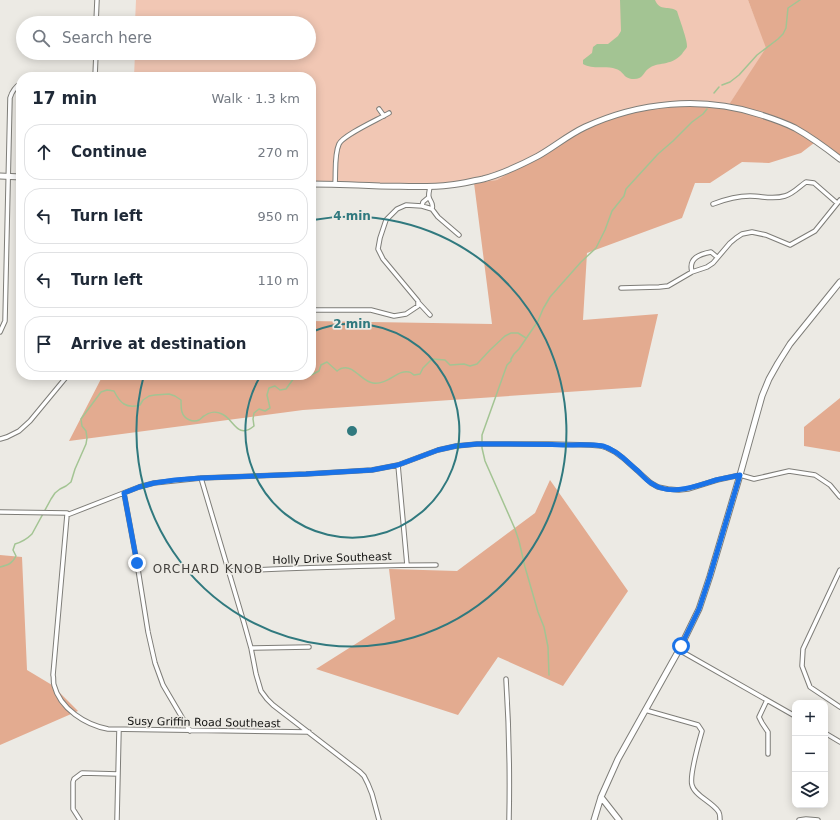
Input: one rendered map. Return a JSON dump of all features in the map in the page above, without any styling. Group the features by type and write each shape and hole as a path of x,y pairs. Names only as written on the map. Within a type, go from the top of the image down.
{"main road":[{"path":"316,184 430,186 450,185 483,178 498,174 538,156 583,128 598,121 636,109 656,105 700,104 725,106 772,118 794,128 828,149 840,159"},
{"path":"0,176 16,177"},
{"path":"594,820 601,797 618,759 679,650 699,609 740,475 762,396 769,379 790,344 840,282"},
{"path":"601,797 619,820"}],"street":[{"path":"96,16 97,0"},
{"path":"95,72 96,60"},
{"path":"0,332 5,321 10,98 16,87"},
{"path":"380,109 384,116"},
{"path":"335,184 336,152 339,143 346,136 389,114"},
{"path":"621,288 668,286 692,272 708,267 730,243 742,234 752,232 766,235 790,245 815,231 838,202 814,183 806,182 786,196 766,198 752,196 738,197 713,204"},
{"path":"430,186 429,197 432,201 432,209"},
{"path":"422,206 423,202 429,197"},
{"path":"430,315 383,259 378,249 383,228 386,220 397,209 406,205 422,206 432,209 459,235"},
{"path":"692,272 690,267 693,261 700,254 711,252 717,257"},
{"path":"316,310 371,310 394,316 406,314 418,306 418,301"},
{"path":"0,439 20,430 30,421 64,380"},
{"path":"0,512 67,513 67,515 139,487 154,483 201,478 372,470 398,465 438,450 456,446 477,444 602,446 615,452 623,458 651,484 658,487 679,490 740,475 754,479 789,471 815,476 830,485 840,497"},
{"path":"398,465 407,565"},
{"path":"201,478 251,648 256,674 262,691 273,705 364,776 372,794 379,820"},
{"path":"124,493 148,632 155,662 163,685 190,730"},
{"name":"Susy Griffin Road Southeast","path":"67,515 53,675 54,685 59,696 66,707 76,716 99,727 119,730 309,732"},
{"name":"Holly Drive Southeast","path":"228,571 282,568 436,565"},
{"path":"840,570 804,649 802,666 810,687 840,707"},
{"path":"251,648 309,647"},
{"path":"679,650 792,714"},
{"path":"506,679 509,730 509,820"},
{"path":"767,700 759,717 768,732 768,754"},
{"path":"645,710 698,725 702,731 692,774 691,785 694,790 719,812 720,820"},
{"path":"117,820 119,730"},
{"path":"828,736 840,742"},
{"path":"80,820 73,809 74,779 82,773 118,774"},
{"path":"799,820 818,820"}],"shaded area":[{"path":"136,0 748,0 767,48 726,109 530,162 497,180 439,188 316,185 316,72 134,72 135,60 316,60 316,16 135,16"},
{"path":"620,0 655,0 659,6 671,8 677,11 687,44 687,47 682,54 673,61 656,65 648,69 641,77 637,79 630,79 619,70 612,68 591,67 583,64 583,60 592,53 593,47 597,44 608,44 618,36 621,31"},
{"path":"748,0 840,0 840,157 831,150 814,143 801,153 769,163 742,162 710,183 695,183 682,218 587,253 583,320 658,314 641,387 303,410 69,441 100,380 316,380 316,321 492,324 474,183 497,180 595,124 638,109 691,104 726,109 766,48"},
{"path":"840,398 840,452 804,446 804,427"},
{"path":"550,480 628,591 563,686 498,657 458,715 316,669 395,619 389,569 457,571 535,513"},
{"path":"0,555 22,557 27,670 52,685 78,711 0,745"}],"waterway":[{"path":"722,85 730,82 739,75 757,55 783,34 786,28 788,8 800,0"},
{"path":"714,93 719,87"},
{"path":"549,675 548,647 544,627 538,612 515,529 485,461 482,448 482,435 507,365 538,321 550,297 581,262 596,248 612,211 624,196 626,189 658,154 707,109"},
{"path":"316,372 319,371 321,365 327,362 337,371 341,368 351,369 365,380 378,383 405,372 410,372 414,375 420,374 423,368 432,359 445,360 450,365 464,364 470,366 477,364 505,336 511,333 518,333 526,338"},
{"path":"0,567 8,565 13,561 16,556 13,550 15,544 32,534 55,493 71,482 87,438 81,419 101,392 107,390 114,391 121,402 131,406 140,405 143,400 149,396 169,394 181,400 182,412 189,420 197,421 203,416 217,412 226,417 240,430 244,431 254,426 254,413 259,409 265,411 270,408 267,395 269,388 275,386 280,390 286,389 293,380"}],"district":[{"name":"ORCHARD KNOB","path":"208,569"}],"route":[{"path":"137,563 124,493 154,483 201,478 372,470 398,465 438,450 456,446 477,444 602,446 615,452 651,484 658,487 679,490 688,489 740,475 699,609 681,646"}]}
